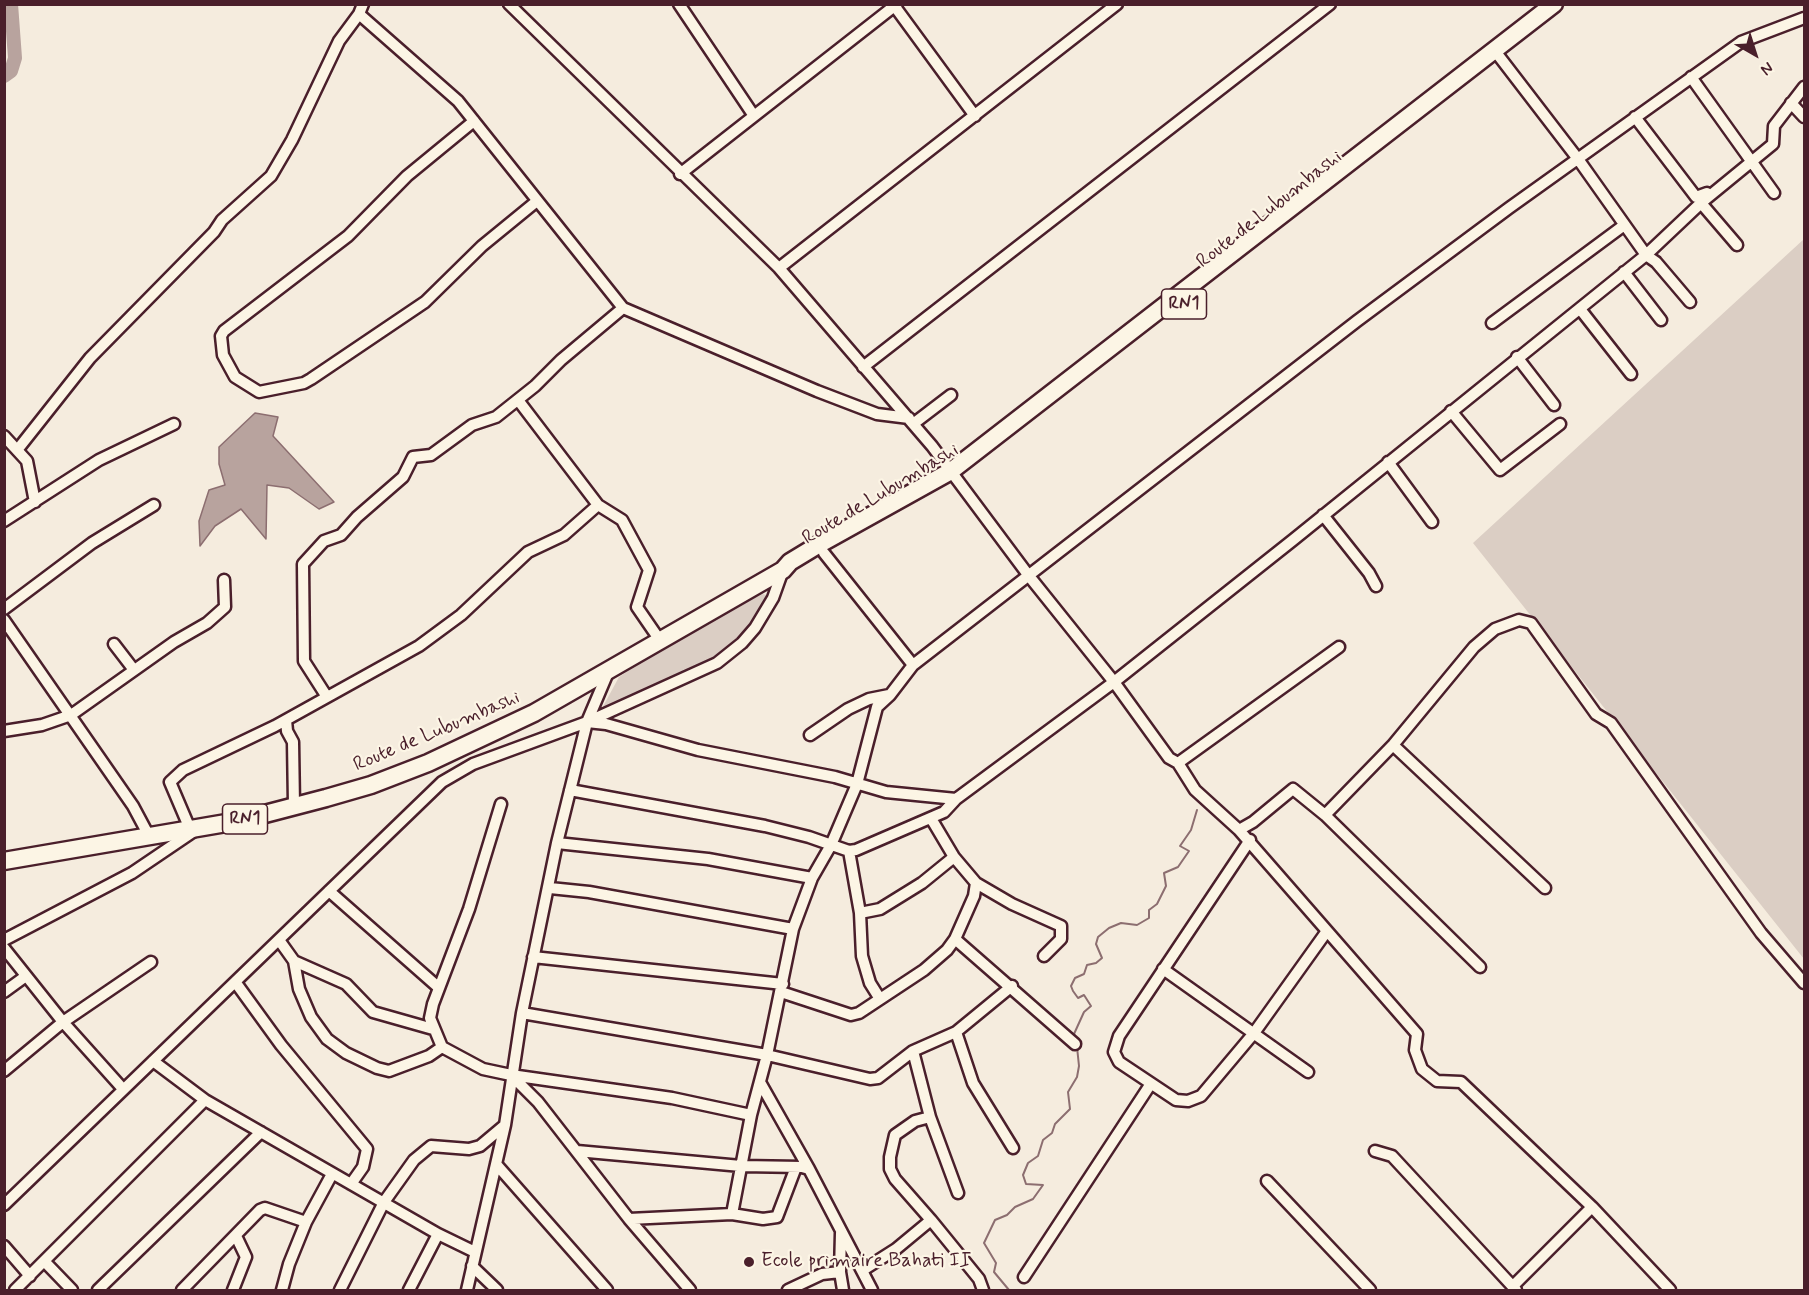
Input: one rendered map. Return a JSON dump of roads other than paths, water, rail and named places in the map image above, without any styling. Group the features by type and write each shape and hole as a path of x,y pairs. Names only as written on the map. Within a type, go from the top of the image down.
{"highway":[{"name":"Route de Lubumbashi","path":"1497,54 1554,4"},
{"name":"Route de Lubumbashi","path":"783,570 793,572 952,474 1565,4"},
{"name":"Route de Lubumbashi","path":"4,861 238,821 371,785 438,759 502,731 783,570 799,556 952,474"}],"street":[{"path":"509,4 680,174 779,268 911,421 1029,576 1114,682 1169,758 1179,763 1195,790 1250,840 1417,1034 1415,1050 1422,1069 1437,1081 1461,1082 1592,1207 1670,1290"},
{"path":"679,4 754,116"},
{"path":"779,268 1117,4"},
{"path":"863,367 1330,4"},
{"path":"680,174 895,5 975,116"},
{"path":"18,449 90,358 214,232 222,219 271,176 292,140 339,41 361,9 458,101 623,308 816,391 878,414 911,421 951,394"},
{"path":"732,1214 751,1115 761,1084 793,929 812,878 831,845 857,784 877,706 890,695 913,665 1357,321 1635,117 1741,42 1804,18"},
{"path":"1497,54 1578,159 1623,226 1646,255 1656,262 1690,302"},
{"path":"1691,77 1774,194"},
{"path":"570,790 754,824 849,851 932,820 945,812 956,799 1114,682 1516,357 1646,255 1710,195 1773,144 1774,126 1804,87"},
{"path":"1791,103 1804,117"},
{"path":"1635,117 1696,197 1705,192 1710,195"},
{"path":"474,121 407,176 348,236 224,331 220,336 223,355 235,377 259,392 304,383 311,379 425,302 482,246 537,201"},
{"path":"1701,203 1737,245"},
{"path":"1492,323 1623,226"},
{"path":"1624,272 1661,320"},
{"path":"327,697 304,661 306,640 303,564 324,540 341,535 357,517 403,477 413,457 431,455 472,425 496,417 623,308"},
{"path":"1580,309 1631,374"},
{"path":"1516,357 1554,405"},
{"path":"518,400 598,506 622,520 649,570 637,607 659,639"},
{"path":"1451,411 1500,470 1560,424"},
{"path":"4,521 99,460 174,424"},
{"path":"4,436 18,449 30,469 35,502"},
{"path":"1388,462 1432,522"},
{"path":"4,609 92,543 154,505"},
{"path":"4,940 148,864 194,828 170,782 183,770 286,720 419,646 461,615 528,552 564,535 598,506"},
{"path":"1323,515 1369,573 1376,586"},
{"path":"824,553 913,665"},
{"path":"4,1205 448,777 473,764 587,722 717,663 731,653 766,612 783,570"},
{"path":"4,731 42,725 71,716 134,670 223,611 226,600 224,580"},
{"path":"4,620 132,806 149,836"},
{"path":"1326,815 1393,745 1474,647 1495,629 1519,620 1531,623 1596,714 1611,723 1761,933 1804,983"},
{"path":"114,644 134,670"},
{"path":"1179,763 1339,647"},
{"path":"467,1290 505,1125 522,1013 550,888 557,843 587,722 609,669"},
{"path":"810,735 848,709 869,699 890,695"},
{"path":"286,720 287,731 293,742 294,805"},
{"path":"587,722 606,724 698,750 732,755 910,796 956,799"},
{"path":"1393,745 1545,888"},
{"path":"1239,830 1253,822 1293,789 1326,815 1480,967"},
{"path":"501,804 469,909 438,987 430,1018 442,1047 483,1069 672,1098 751,1115"},
{"path":"932,820 954,857 976,883 1012,904 1061,926 1061,939 1044,956"},
{"path":"1250,840 1119,1036 1114,1052 1119,1062 1150,1085 1176,1100 1188,1101 1201,1096 1254,1033 1327,931"},
{"path":"557,843 708,859 812,878"},
{"path":"849,851 860,913 862,956 870,983 880,999"},
{"path":"860,913 880,909 922,883 954,857"},
{"path":"533,957 782,988 851,1016 924,970 947,950 955,939 976,883"},
{"path":"550,888 589,892 793,929"},
{"path":"328,891 438,987"},
{"path":"955,939 1012,986 1075,1044"},
{"path":"279,940 294,961 299,989 311,1017 327,1038 346,1053 377,1068 389,1071 429,1056 442,1047"},
{"path":"4,948 63,1023 123,1089"},
{"path":"294,961 346,984 373,1012 433,1029"},
{"path":"4,1071 63,1023 151,962"},
{"path":"1163,969 1308,1072"},
{"path":"4,992 26,976"},
{"path":"236,983 281,1045 367,1149 363,1167 351,1184"},
{"path":"522,1013 767,1055 870,1079 878,1078 913,1051 956,1032 1012,986"},
{"path":"956,1032 973,1083 1013,1148"},
{"path":"913,1051 930,1117 958,1193"},
{"path":"153,1061 205,1100 438,1234 475,1252"},
{"path":"511,1075 538,1102 629,1219 690,1290"},
{"path":"761,1084 809,1169 872,1290"},
{"path":"1024,1277 1150,1085"},
{"path":"15,1290 205,1100"},
{"path":"930,1117 915,1121 895,1135 890,1169 895,1179 979,1279 982,1290"},
{"path":"340,1290 384,1202 414,1160 431,1146 469,1149 480,1146 505,1125"},
{"path":"98,1290 261,1132"},
{"path":"577,1150 741,1166 809,1169"},
{"path":"1375,1151 1392,1156 1515,1288 1592,1207"},
{"path":"496,1164 607,1290"},
{"path":"629,1219 732,1214 763,1219 777,1217 796,1167"},
{"path":"282,1290 289,1264 306,1222 332,1174"},
{"path":"1267,1181 1370,1290"},
{"path":"182,1290 256,1213 265,1208 306,1222"},
{"path":"863,1270 896,1249 931,1220"},
{"path":"841,1233 840,1272 843,1290"},
{"path":"409,1290 438,1234"},
{"path":"232,1290 246,1257 236,1236"},
{"path":"4,1246 30,1276"},
{"path":"45,1262 72,1290"},
{"path":"472,1266 497,1290"},
{"path":"788,1290 822,1274 840,1272"}],"waterway":[{"path":"4,76 11,71 15,58 11,4"},
{"path":"1076,1039 1074,1034 1084,1012 1091,1006 1084,995 1078,998 1073,991 1071,986 1075,978 1084,974 1087,965 1096,963 1102,958 1096,944 1098,937 1109,928 1121,923 1137,925 1149,918 1149,910 1157,904 1166,886 1164,873 1178,867 1189,851 1180,846 1191,830 1197,810"},
{"path":"1009,1290 994,1272 996,1263 984,1243 995,1220 1033,1199 1043,1185 1026,1184 1023,1175 1028,1163 1038,1156 1043,1140 1052,1133 1055,1124 1070,1109 1068,1092 1077,1077 1079,1066 1077,1047"}],"place":[{"name":"Ecole primaire Bahati II","path":"749,1262"}]}
